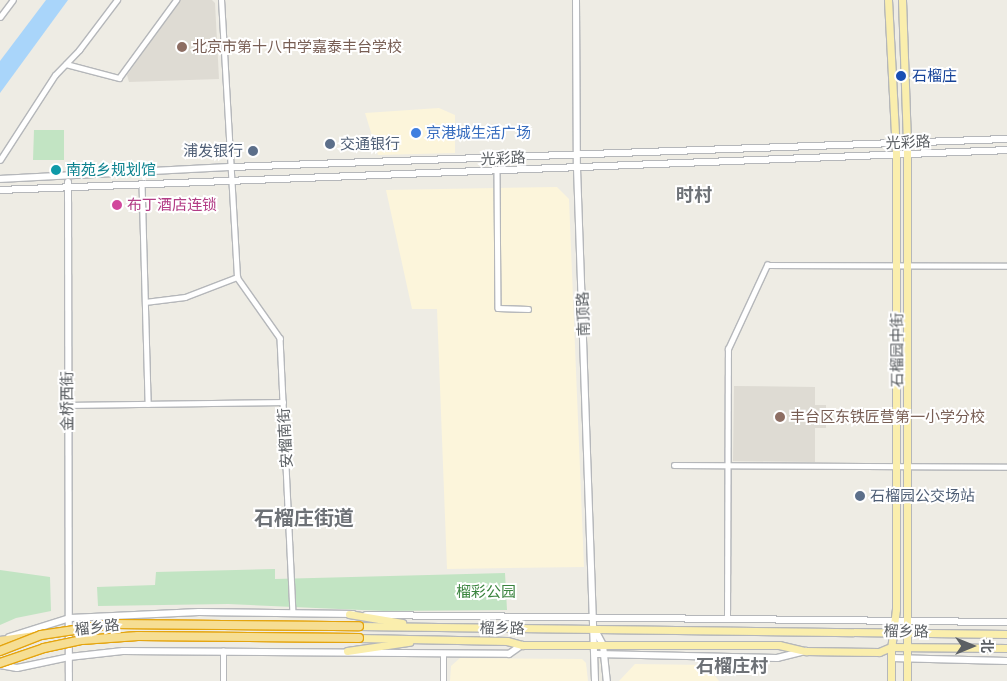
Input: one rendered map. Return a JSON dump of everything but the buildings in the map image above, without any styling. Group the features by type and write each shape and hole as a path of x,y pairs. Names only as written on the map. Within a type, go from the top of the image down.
{"highway":[{"name":"榴乡路","path":"0,651 41,635 139,622 359,626"},
{"path":"0,640 41,635"},
{"name":"榴乡路","path":"0,664 44,648 82,640 138,636 359,638"}],"main road":[{"name":"石榴园中街","path":"888,0 893,143 896,154 896,467 894,619 891,647 891,681"},
{"name":"石榴园中街","path":"902,0 906,142 907,681"},
{"path":"348,614 427,626"},
{"name":"榴乡路","path":"359,626 908,631 1007,634"},
{"name":"榴乡路","path":"359,638 507,641 522,645 779,645 806,651 880,652 891,647 1007,648"},
{"path":"347,651 429,639"}],"street":[{"path":"0,17 13,0"},
{"path":"0,160 55,75 117,0"},
{"path":"66,64 119,78 176,0"},
{"path":"145,302 185,297 237,277 222,0"},
{"name":"南顶路","path":"576,0 577,156 596,681"},
{"name":"光彩路","path":"0,179 231,166 577,156 1007,139"},
{"name":"光彩路","path":"0,190 68,185 578,168 1007,150"},
{"path":"497,171 498,308 528,309"},
{"name":"金桥西街","path":"68,175 69,681"},
{"path":"142,183 148,404"},
{"path":"727,618 728,349 767,265 906,264 1007,266"},
{"name":"安榴南街","path":"237,277 280,338 293,613"},
{"path":"67,406 283,402"},
{"path":"674,465 1007,468"},
{"name":"榴乡路","path":"0,640 70,618 199,612 908,619 1007,622"},
{"name":"南顶路","path":"595,629 604,645 607,681"},
{"name":"榴乡路","path":"0,664 17,668 69,656 123,651 223,650 509,654 522,645"},
{"path":"223,650 223,681"},
{"name":"榴乡路","path":"596,654 777,658 806,651"},
{"path":"443,653 443,681"},
{"name":"榴乡路","path":"891,658 1007,661"}],"shaded area":[{"name":"北京市第十八中学嘉泰丰台学校","path":"179,0 212,0 215,3 219,79 129,82 127,75"},
{"name":"京港城生活广场","path":"439,108 455,115 455,153 378,155 365,113"},
{"path":"557,187 569,199 584,567 447,569 437,309 412,309 386,190"},
{"name":"丰台区东铁匠营第一小学分校","path":"734,386 815,387 815,405 826,405 826,428 815,428 815,462 733,461"},
{"path":"460,658 582,659 586,663 588,681 450,681 451,666"},
{"path":"635,664 706,665 719,681 619,681"}],"green space":[{"path":"34,130 64,130 64,160 33,160"},
{"name":"榴彩公园","path":"275,569 275,579 505,573 507,610 384,611 228,604 98,606 97,587 155,585 156,572"},
{"path":"0,570 50,577 51,611 16,618 0,625"}],"water":[{"path":"46,0 68,0 0,93 0,61"}],"place":[{"name":"北京市第十八中学嘉泰丰台学校","path":"182,47"},
{"name":"石榴庄","path":"901,76"},
{"name":"京港城生活广场","path":"416,133"},
{"name":"交通银行","path":"330,144"},
{"name":"浦发银行","path":"253,151"},
{"name":"南苑乡规划馆","path":"56,170"},
{"name":"布丁酒店连锁","path":"117,205"},
{"name":"丰台区东铁匠营第一小学分校","path":"780,417"},
{"name":"石榴园公交场站","path":"860,496"}],"district":[{"name":"时村","path":"694,194"},
{"name":"石榴庄街道","path":"304,517"},
{"name":"石榴庄村","path":"732,665"}]}
